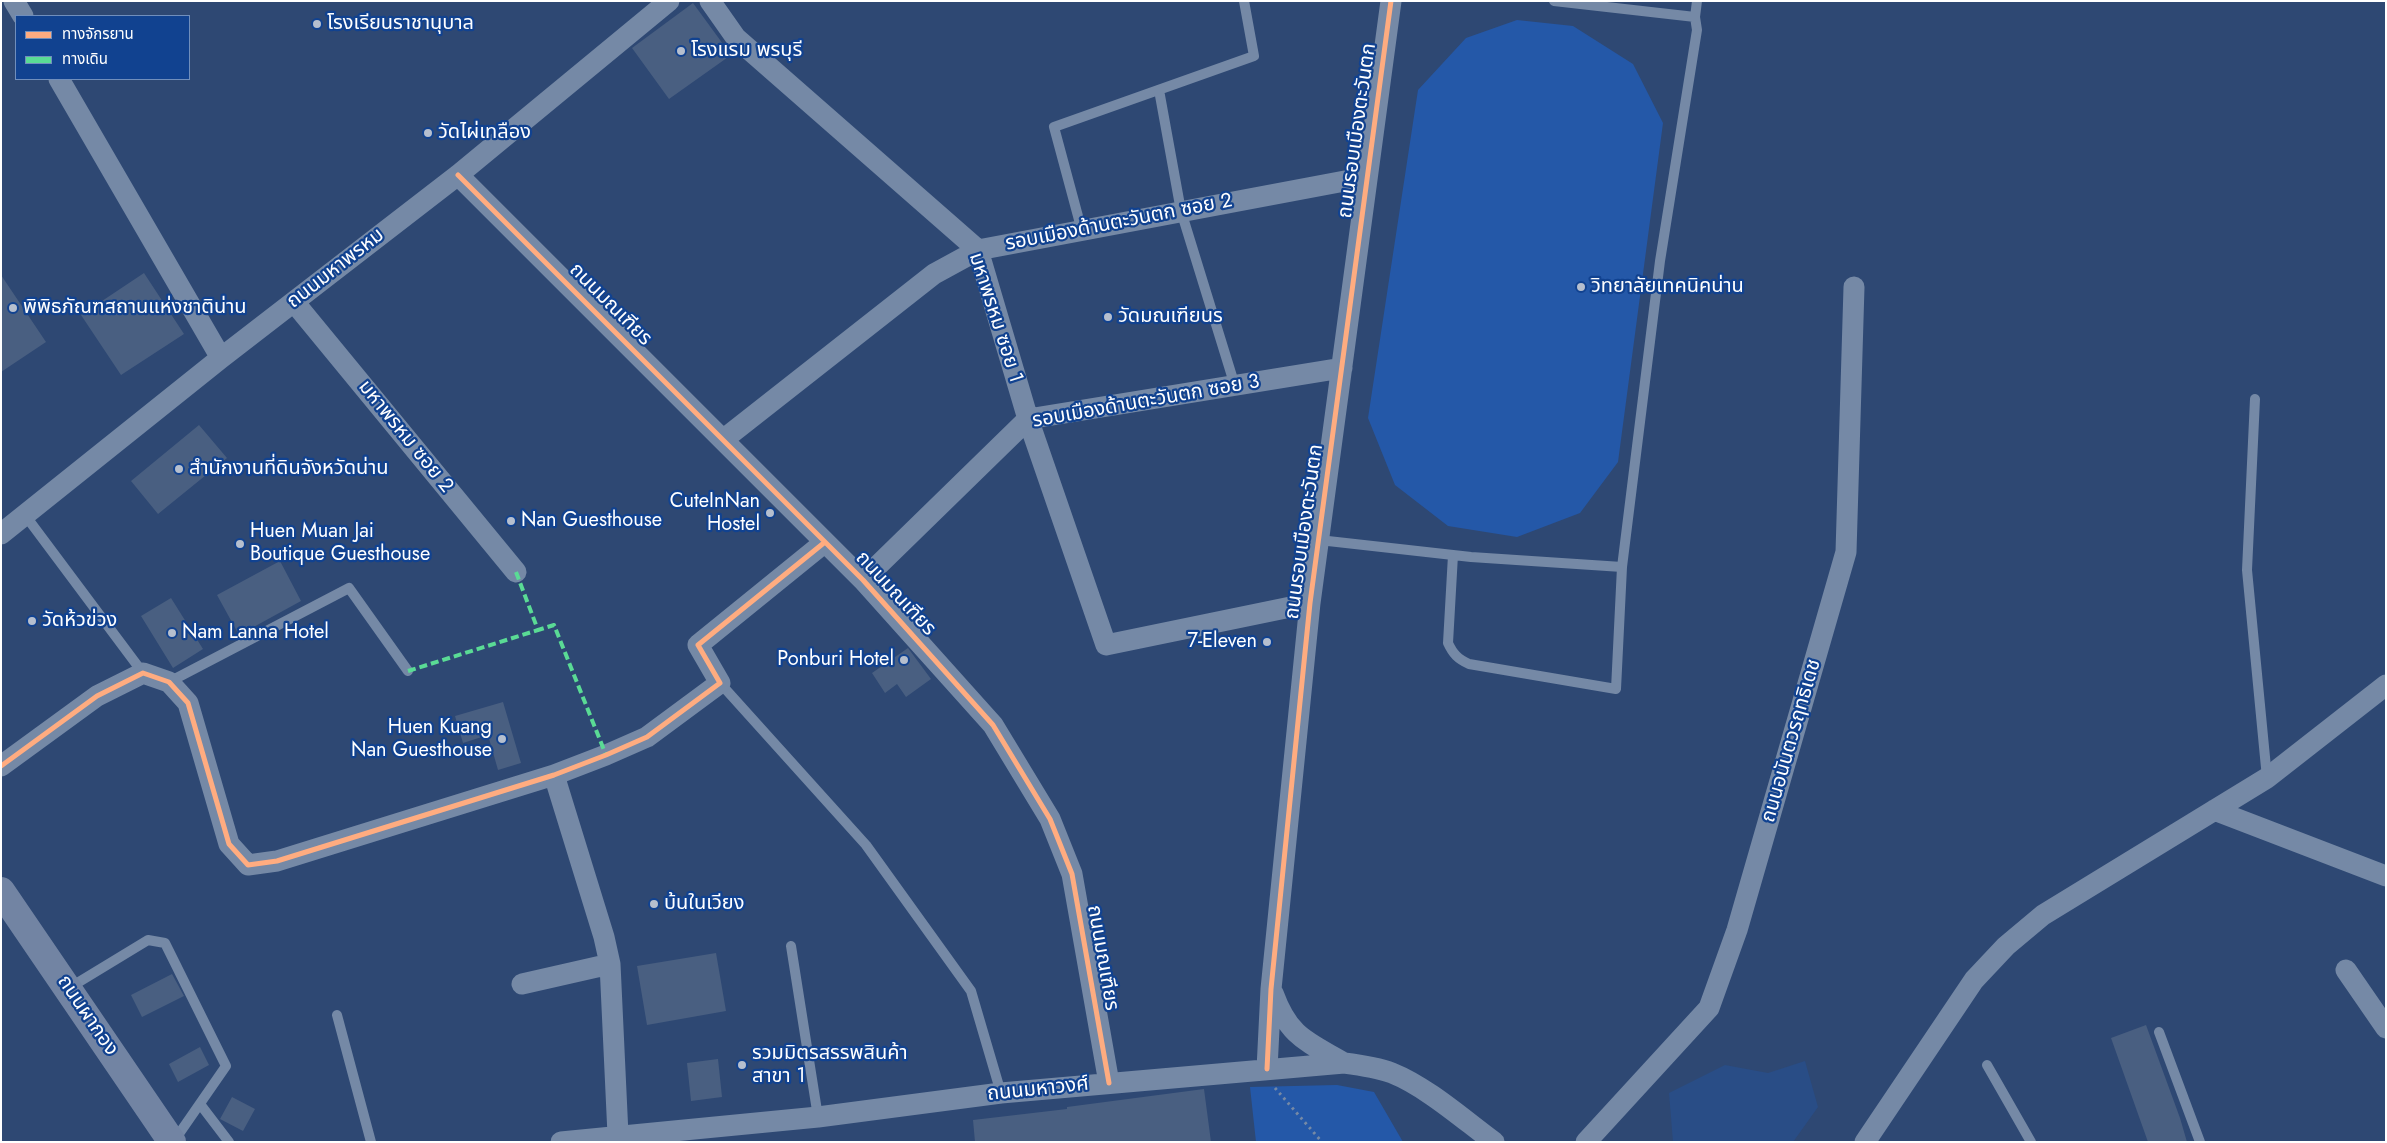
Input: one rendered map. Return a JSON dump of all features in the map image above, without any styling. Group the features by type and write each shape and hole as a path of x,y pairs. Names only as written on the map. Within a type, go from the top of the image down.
{"main road":[{"name":"ถนนผากอง","path":"1,891 173,1142"}],"street":[{"path":"14,1 22,15"},
{"name":"ถนนมหาพรหม","path":"1,534 220,358 458,175 647,8 669,1"},
{"name":"มหาพรหม ซอย 1","path":"710,1 736,38 978,250 1028,419 1106,645 1310,603"},
{"name":"ถนนรอบเมืองตะวันตก","path":"1267,1069 1271,988 1310,603 1391,1"},
{"path":"60,80 220,358"},
{"name":"ถนนมณเฑียร","path":"458,175 863,580 993,725 1050,819 1072,874 1109,1083"},
{"name":"รอบเมืองด้านตะวันตก ซอย 2","path":"724,439 934,274 978,250 1366,177"},
{"name":"ถนนอนันตวรฤทธิเดช","path":"1586,1142 1709,1008 1738,930 1846,552 1854,287"},
{"name":"มหาพรหม ซอย 2","path":"294,302 516,572"},
{"name":"รอบเมืองด้านตะวันตก ซอย 3","path":"863,580 1028,419 1342,368"},
{"path":"1,766 97,696 143,673 169,682 188,703 229,844 248,864 277,861 554,774 647,737 720,683 698,645 825,542"},
{"path":"1865,1142 1974,980 2006,946 2043,915 2267,778 2386,685"},
{"path":"554,774 604,937 610,964 618,1135"},
{"path":"2214,810 2386,876"},
{"path":"522,984 610,964"},
{"path":"2346,970 2386,1028"},
{"path":"1271,988 1280,1012 1290,1029 1306,1042 1344,1063"},
{"name":"ถนนมหาวงศ์","path":"569,1141 818,1117 1002,1093 1344,1063 1368,1066 1394,1074 1436,1098 1494,1142"}],"lane":[{"path":"1082,231 1054,127 1254,56 1244,1"},
{"path":"1554,1 1695,17"},
{"path":"1453,555 1448,643 1458,659 1469,664 1616,689 1622,567 1660,261 1697,30 1695,17 1697,1"},
{"path":"1159,90 1181,211 1235,386"},
{"path":"2255,399 2247,570 2267,778"},
{"path":"25,515 143,673"},
{"path":"1319,540 1453,555 1622,567"},
{"path":"169,682 349,588 408,671"},
{"path":"720,683 866,845 971,991 1002,1093"},
{"path":"68,988 148,940 165,944 226,1066 173,1142"},
{"path":"791,946 818,1117"},
{"path":"337,1015 371,1142"},
{"path":"2159,1032 2200,1142"},
{"path":"1987,1065 2031,1142"},
{"path":"200,1104 229,1142"}],"path":[{"path":"1267,1069 1276,1090 1322,1142"}],"shaded area":[{"path":"1517,20 1573,26 1633,64 1663,123 1618,462 1580,513 1517,537 1448,526 1395,485 1368,418 1418,90 1466,38"},
{"path":"1805,1061 1818,1107 1793,1142 1673,1142 1669,1093 1725,1065 1768,1073"},
{"path":"1337,1085 1374,1092 1403,1142 1256,1142 1250,1087"}],"building":[{"name":"โรงแรม พรบุรี","path":"693,3 731,55 669,99 632,48"},
{"path":"144,273 184,334 121,375 81,315"},
{"name":"พิพิธภัณฑสถานแห่งชาติน่าน","path":"1,275 46,342 1,372"},
{"name":"สำนักงานที่ดินจังหวัดน่าน","path":"199,425 227,458 158,514 131,481"},
{"path":"280,561 301,601 239,635 217,595"},
{"name":"Nam Lanna Hotel","path":"171,598 203,649 173,668 141,616"},
{"name":"Ponburi Hotel","path":"908,648 931,679 906,697 897,684 885,693 872,673"},
{"name":"Huen Kuang Nan Guesthouse","path":"503,702 521,763 498,770 488,735 463,743 455,716"},
{"path":"716,953 726,1011 647,1025 637,966"},
{"path":"172,974 184,996 142,1017 131,995"},
{"path":"2146,1025 2187,1142 2148,1142 2111,1038"},
{"path":"200,1047 209,1065 178,1082 169,1064"},
{"path":"718,1059 722,1097 691,1101 687,1063"},
{"path":"1204,1089 1211,1142 975,1142 973,1120 1067,1109 1067,1107"},
{"path":"232,1097 255,1109 243,1131 220,1119"}],"marked path":[{"path":"516,572 538,630 554,625 606,755"},
{"path":"408,671 538,630"}],"cycle path":[{"path":"1267,1069 1271,989 1310,603 1391,1"},
{"path":"458,175 863,580 993,725 1050,819 1072,874 1109,1083"},
{"path":"1,766 97,696 143,673 169,682 188,703 229,844 248,865 277,861 554,775 647,737 720,683 698,645 825,542"}],"place":[{"name":"โรงเรียนราชานุบาล","path":"317,24"},
{"name":"โรงแรม พรบุรี","path":"681,51"},
{"name":"วัดไผ่เทลือง","path":"428,133"},
{"name":"วิทยาลัยเทคนิคน่าน","path":"1581,287"},
{"name":"พิพิธภัณฑสถานแห่งชาติน่าน","path":"13,308"},
{"name":"วัดมณเฑียนร","path":"1108,317"},
{"name":"สำนักงานที่ดินจังหวัดน่าน","path":"179,469"},
{"name":"CuteInNan Hostel","path":"770,513"},
{"name":"Nan Guesthouse","path":"511,521"},
{"name":"Huen Muan Jai Boutique Guesthouse","path":"240,544"},
{"name":"วัดห้วข่วง","path":"32,621"},
{"name":"Nam Lanna Hotel","path":"172,633"},
{"name":"7-Eleven","path":"1267,642"},
{"name":"Ponburi Hotel","path":"904,660"},
{"name":"Huen Kuang Nan Guesthouse","path":"502,739"},
{"name":"บ้นในเวียง","path":"654,904"},
{"name":"รวมมิตรสรรพสินค้า สาขา 1","path":"742,1065"}]}
